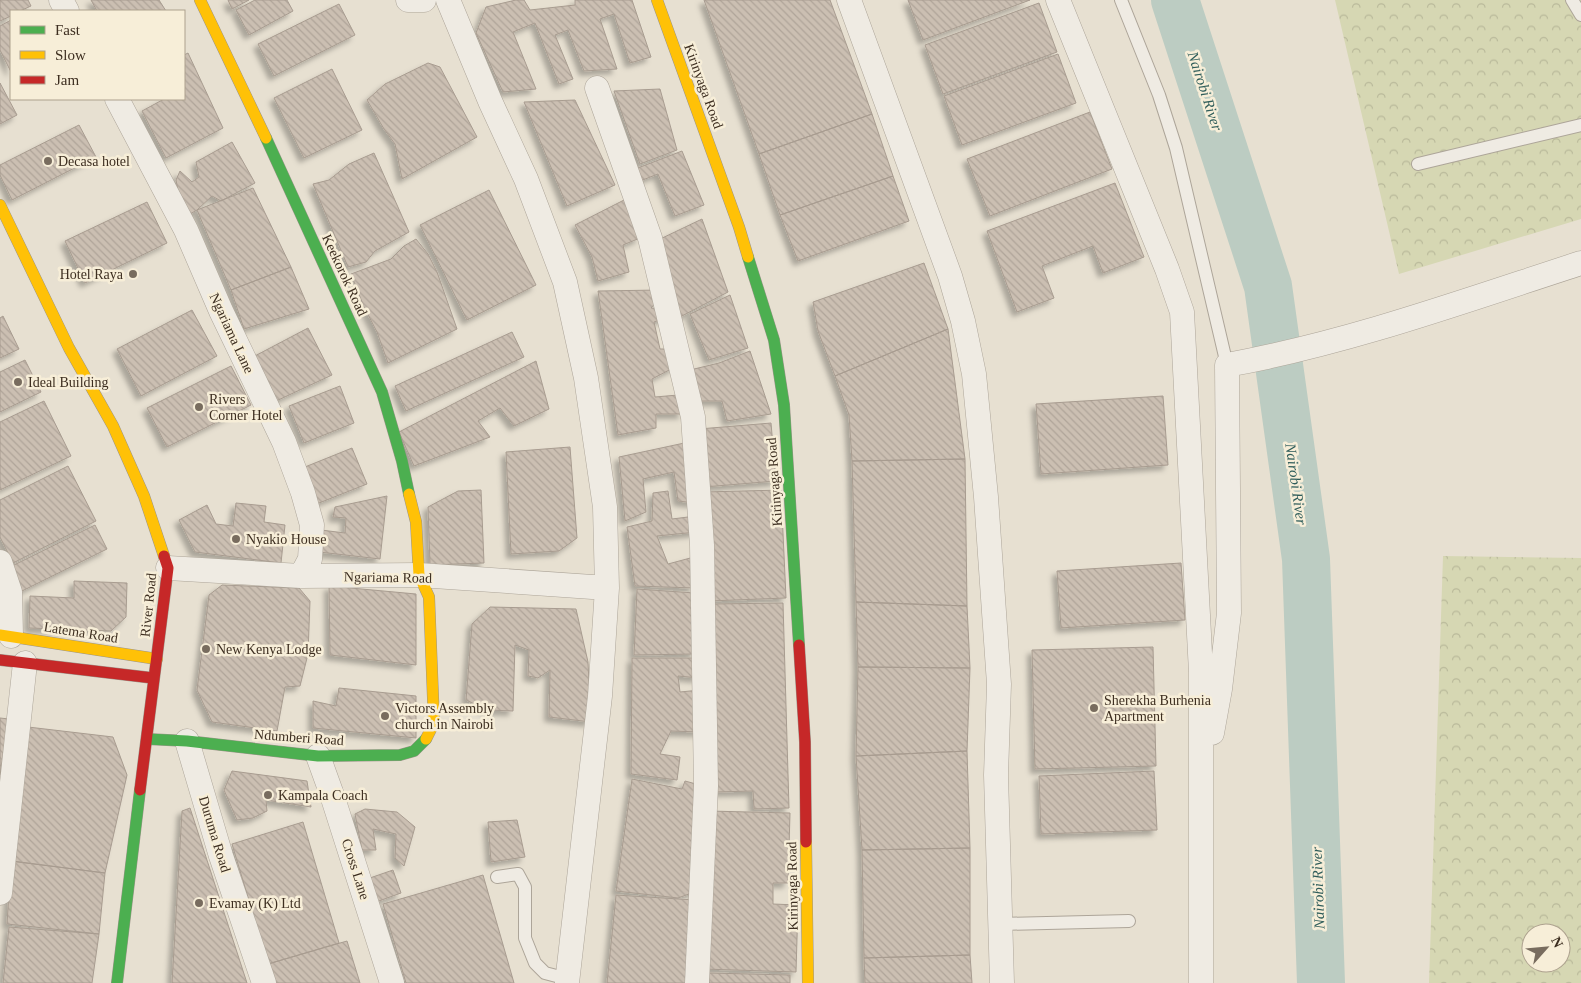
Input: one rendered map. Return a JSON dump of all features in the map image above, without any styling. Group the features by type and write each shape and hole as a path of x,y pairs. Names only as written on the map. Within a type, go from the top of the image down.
{"street":[{"name":"Keekorok Road","path":"200,0 246,93 382,392 402,462 416,522 419,575"},
{"path":"408,0 424,0"},
{"path":"448,0 490,101 526,179 565,282 586,378 605,507 607,588 600,696 567,981"},
{"name":"Kirinyaga Road","path":"657,0 739,227 774,340 784,405 805,742 808,983"},
{"path":"849,0 950,276 963,321 974,374 986,497 999,684 996,776 1002,983"},
{"path":"1058,0 1167,269 1182,312 1201,672 1201,983"},
{"path":"597,88 650,238 693,418 702,545 706,786 697,983"},
{"name":"Ngariama Lane","path":"118,100 186,230 221,311 287,451 303,492 312,525 310,559 301,576"},
{"name":"River Road","path":"0,205 69,348 113,426 144,496 168,568 117,983"},
{"path":"1200,801 1220,689 1229,613 1227,365 1278,356 1396,324 1581,264"},
{"path":"0,562 10,592 5,635"},
{"name":"Ngariama Road","path":"168,568 301,576 419,575 607,588"},
{"name":"Ndumberi Road","path":"147,738 318,756 400,755 414,751 426,739 434,723 429,597 419,575"},
{"name":"Latema Road","path":"5,635 157,659"},
{"path":"0,660 153,678"},
{"path":"0,893 25,663"},
{"name":"Duruma Road","path":"188,741 221,856 264,983"},
{"name":"Cross Lane","path":"318,756 392,983"}],"lane":[{"path":"1121,0 1159,95 1176,148 1227,365"},
{"path":"1572,0 1581,15"},
{"path":"1418,164 1581,125"},
{"path":"497,877 518,874 525,888 525,938 535,963 545,973 567,981"},
{"path":"1000,924 1129,921"}],"green space":[{"path":"1335,0 1581,0 1579,11 1581,11 1581,219 1399,274"},
{"path":"1443,556 1581,558 1581,983 1429,983"}],"building":[{"path":"0,0 28,0 31,6 22,10 10,10 10,16 0,21"},
{"path":"91,0 159,0 165,10 96,10"},
{"path":"228,0 249,0 232,9"},
{"path":"255,0 287,0 293,11 249,35 236,10"},
{"path":"524,0 530,10 575,5 575,0 632,0 651,57 630,63 614,14 600,19 617,69 584,71 568,30 555,35 573,79 559,84 535,23 513,32 536,89 503,92 476,33 486,7"},
{"path":"704,0 830,0 872,114 759,154"},
{"path":"908,0 1030,0 923,40"},
{"path":"1039,3 1057,52 943,94 925,45"},
{"path":"339,4 355,35 274,76 258,44"},
{"path":"10,21 10,70 0,50 0,26"},
{"path":"188,53 223,128 166,158 142,111 162,100 185,100 185,54"},
{"path":"1058,54 1076,103 962,145 944,96"},
{"path":"428,63 440,67 477,137 402,179 395,144 367,100 385,84"},
{"path":"332,69 362,130 304,158 274,98"},
{"path":"0,83 17,115 0,124"},
{"path":"660,89 677,150 640,164 614,91"},
{"path":"575,100 615,185 567,206 524,102"},
{"path":"1090,112 1112,169 990,216 967,159"},
{"path":"872,114 893,176 780,215 759,154"},
{"name":"Decasa hotel","path":"79,125 96,157 12,200 0,175 0,165"},
{"path":"232,142 255,183 221,201 212,196 190,214 179,196 176,180 180,171 192,182 199,177 196,162"},
{"path":"682,151 704,205 675,216 658,174 635,183 630,171"},
{"path":"374,153 409,232 375,251 366,262 348,267 313,184 329,180 349,164"},
{"path":"893,176 909,221 798,261 780,215"},
{"path":"1115,183 1144,257 1103,273 1093,246 1042,266 1054,298 1017,312 987,231"},
{"path":"253,188 291,267 231,290 197,210"},
{"path":"489,190 536,285 467,320 420,225"},
{"path":"624,200 640,238 623,245 629,272 598,281 592,257 575,225"},
{"path":"147,202 167,243 85,283 65,241"},
{"path":"702,219 728,292 678,318 656,241"},
{"path":"416,239 428,254 437,272 457,329 388,363 377,332 364,307 351,274 391,259 404,246"},
{"path":"924,263 948,329 835,376 818,331 813,302"},
{"path":"291,267 309,309 244,329 231,290"},
{"path":"659,290 660,298 651,308 661,309 665,318 654,322 660,349 670,349 675,367 652,379 655,397 678,395 683,414 656,414 656,428 618,435 598,291"},
{"path":"730,295 748,348 709,360 690,314"},
{"path":"192,310 217,356 141,396 117,349"},
{"path":"3,316 19,349 0,358 0,318"},
{"path":"308,328 332,375 274,402 251,358"},
{"path":"948,329 965,459 852,461 849,415 835,376"},
{"path":"512,332 524,357 406,411 395,386"},
{"path":"750,351 771,414 727,421 722,401 697,401 690,370 719,363"},
{"name":"Ideal Building","path":"25,360 41,392 0,412 0,372"},
{"path":"536,361 549,409 514,426 500,408 478,421 490,437 414,466 399,432"},
{"name":"Rivers Corner Hotel","path":"231,366 251,405 167,447 147,408"},
{"path":"340,386 354,423 304,443 289,406"},
{"path":"1163,396 1168,465 1041,474 1036,404"},
{"path":"44,401 71,456 0,490 0,422"},
{"path":"771,423 776,481 704,487 699,429"},
{"path":"689,442 695,503 678,501 674,472 643,479 646,512 625,521 619,457"},
{"path":"570,447 577,538 559,551 511,554 506,452"},
{"path":"352,448 367,484 314,505 300,469"},
{"path":"965,459 967,606 856,602 852,461"},
{"path":"68,466 96,521 13,563 0,537 0,500"},
{"path":"481,490 484,563 430,565 428,507 458,491"},
{"path":"781,490 786,598 709,601 704,492"},
{"path":"668,491 672,519 696,516 697,532 657,536 668,564 694,557 694,588 635,586 627,527 652,521 653,493"},
{"path":"387,496 380,559 319,552 321,530 345,533 346,518 333,517 335,507"},
{"name":"Nyakio House","path":"236,503 266,506 264,522 285,525 281,563 195,552 179,520 207,505 216,524 233,526"},
{"path":"95,525 107,549 22,591 10,567"},
{"path":"1181,563 1185,620 1061,628 1057,571"},
{"path":"74,581 127,583 126,617 111,631 29,628 30,596 74,598"},
{"path":"222,585 299,588 310,601 308,654 300,686 285,687 277,731 212,722 197,690 209,595"},
{"path":"329,586 416,594 416,665 330,655"},
{"path":"637,589 695,593 695,654 634,655"},
{"path":"856,602 967,606 970,668 858,667"},
{"path":"783,603 789,808 754,809 753,791 716,792 711,604"},
{"path":"490,607 576,609 588,662 591,722 549,717 550,670 538,678 528,676 529,650 515,645 513,711 487,710 466,700 472,624"},
{"name":"Sherekha Burhenia Apartment","path":"1153,647 1156,766 1035,769 1032,650"},
{"path":"632,658 695,658 699,678 678,676 680,692 700,690 700,732 671,731 660,754 680,757 677,780 631,774"},
{"path":"858,667 970,668 967,751 856,756"},
{"path":"339,688 416,696 416,738 313,728 313,701 336,706"},
{"path":"0,718 9,719 0,775"},
{"path":"28,727 113,737 127,775 105,873 11,861"},
{"path":"967,751 970,848 862,850 856,756"},
{"name":"Kampala Coach","path":"232,771 307,781 311,807 266,800 267,811 253,818 237,820 224,790"},
{"path":"1154,771 1157,830 1041,834 1039,776"},
{"path":"632,779 682,789 685,781 696,784 697,891 678,898 616,891"},
{"name":"Evamay (K) Ltd","path":"190,808 247,983 172,983 182,811"},
{"path":"365,809 397,812 415,827 404,866 395,858 396,834 373,829 376,850 362,850 355,814"},
{"path":"708,811 790,813 788,883 773,883 773,904 798,905 796,972 703,969"},
{"path":"517,820 525,857 491,862 488,822"},
{"path":"303,822 339,943 268,964 232,844"},
{"path":"970,848 970,955 864,958 862,850"},
{"path":"11,861 105,873 99,934 7,924"},
{"path":"393,870 401,893 376,902 367,879"},
{"path":"483,875 514,983 406,983 383,904"},
{"path":"616,895 695,900 689,983 607,983"},
{"path":"9,927 99,934 92,983 3,983"},
{"path":"347,941 360,983 274,983 268,964"},
{"path":"970,955 972,983 865,983 864,958"},
{"path":"709,973 790,975 790,983 709,983"}],"waterway":[{"name":"Nairobi River","path":"1175,0 1268,286 1306,559 1321,983"}],"traffic: fast":[{"path":"266,138 382,392 402,461 409,494"},
{"path":"748,257 774,340 784,405 799,645"},
{"path":"147,739 187,741 318,756 400,755 414,751 426,739"},
{"path":"117,983 140,790"}],"traffic: slow":[{"path":"200,0 266,138"},
{"path":"657,0 739,227 748,257"},
{"path":"0,205 69,348 113,426 144,496 164,556"},
{"path":"409,494 416,522 419,575 429,597 434,723 426,739"},
{"path":"0,635 157,659"},
{"path":"806,842 808,983"}],"traffic: jam":[{"path":"140,790 168,568 164,556"},
{"path":"799,645 805,742 806,842"},
{"path":"0,660 153,678"}],"place":[{"name":"Decasa hotel","path":"48,161"},
{"name":"Hotel Raya","path":"133,274"},
{"name":"Ideal Building","path":"18,382"},
{"name":"Rivers Corner Hotel","path":"199,407"},
{"name":"Nyakio House","path":"236,539"},
{"name":"New Kenya Lodge","path":"206,649"},
{"name":"Sherekha Burhenia Apartment","path":"1094,708"},
{"name":"Victors Assembly church in Nairobi","path":"385,716"},
{"name":"Kampala Coach","path":"268,795"},
{"name":"Evamay (K) Ltd","path":"199,903"}]}
